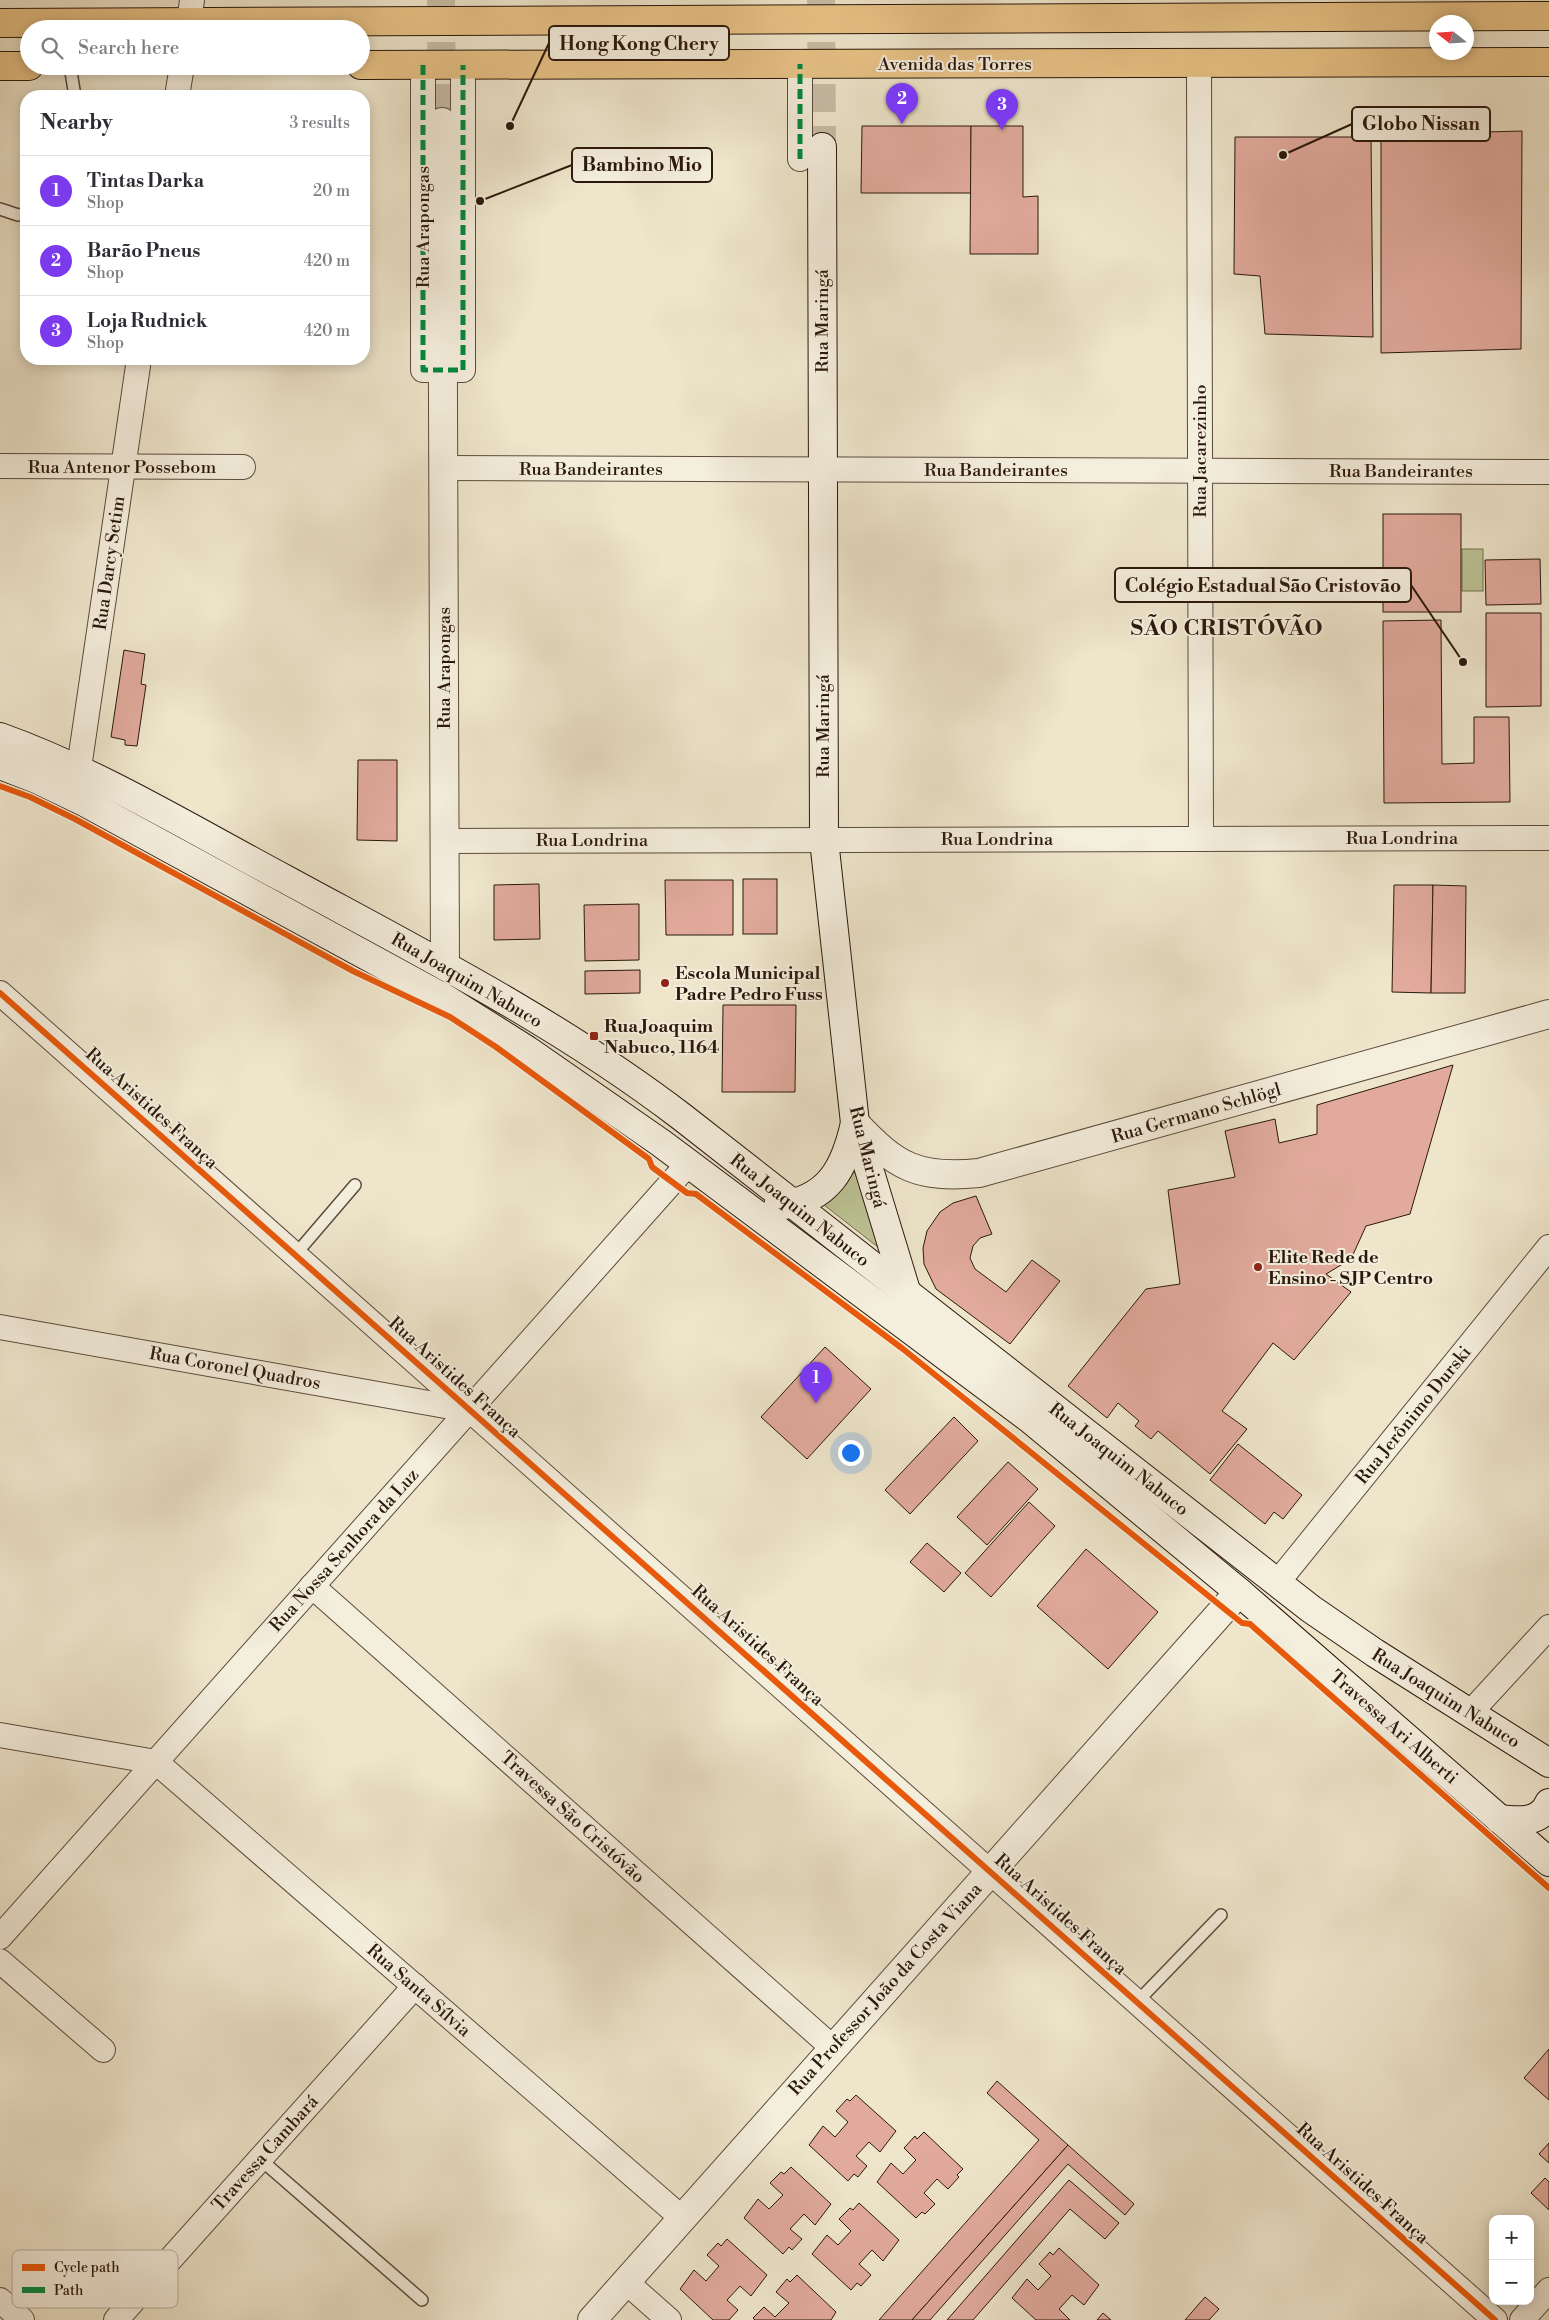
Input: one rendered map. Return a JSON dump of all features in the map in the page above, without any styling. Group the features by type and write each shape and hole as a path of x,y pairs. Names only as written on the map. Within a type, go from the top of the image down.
{"highway":[{"path":"48,20 190,11 1198,9 1549,16"},
{"path":"0,23 20,22"},
{"name":"Avenida das Torres","path":"370,65 1549,62"},
{"path":"0,66 20,66"}],"main road":[{"name":"Rua Arapongas","path":"442,122 446,999"},
{"name":"Rua Maringá","path":"811,153 823,469 824,840 855,1123 907,1294"},
{"name":"Rua Joaquim Nabuco","path":"0,737 79,768 445,966 562,1035 643,1088 1338,1629 1545,1763"},
{"name":"Rua Joaquim Nabuco","path":"0,765 86,802 446,999 551,1066 737,1200 1030,1419 1239,1592"},
{"name":"Rua Germano Schlögl","path":"855,1123 885,1153 910,1168 952,1176 980,1173 1549,1014"},
{"path":"737,1200 765,1207 793,1204 825,1188 835,1177 849,1150 855,1123"},
{"name":"Travessa Ari Alberti","path":"1239,1592 1549,1862"},
{"name":"Rua Professor João da Costa Viana","path":"592,2320 1239,1592"},
{"path":"1499,1819 1521,1821 1537,1818 1549,1803"}],"street":[{"name":"Rua Jacarezinho","path":"1199,63 1201,839"},
{"path":"800,64 811,153"},
{"name":"Rua Arapongas","path":"422,65 423,370 463,370 463,65"},
{"path":"178,90 180,75"},
{"name":"Rua Darcy Setim","path":"79,768 138,365"},
{"name":"Rua Antenor Possebom","path":"0,466 243,467"},
{"name":"Rua Bandeirantes","path":"443,468 1549,472"},
{"name":"Rua Londrina","path":"445,841 1549,838"},
{"name":"Rua Aristides França","path":"0,993 1495,2320"},
{"name":"Rua Nossa Senhora da Luz","path":"0,1937 688,1164"},
{"name":"Rua Jerônimo Durski","path":"1277,1583 1549,1247"},
{"name":"Rua Coronel Quadros","path":"0,1327 469,1410"},
{"name":"Travessa São Cristóvão","path":"312,1586 833,2048"},
{"path":"1470,1713 1549,1627"},
{"path":"0,1735 156,1762"},
{"name":"Rua Santa Sílvia","path":"156,1762 682,2218"},
{"path":"0,1961 103,2050"},
{"name":"Travessa Cambará","path":"178,2251 415,1986"},
{"path":"626,2282 669,2320"},
{"path":"1522,2320 1549,2290"},
{"path":"0,2300 22,2320"},
{"name":"Travessa Cambará","path":"116,2320 127,2308"}],"lane":[{"path":"72,75 74,90"},
{"path":"0,209 20,215"},
{"path":"295,1255 355,1185"},
{"path":"1137,2002 1221,1915"},
{"path":"260,2159 422,2300"}],"green space":[{"path":"1462,549 1483,549 1483,591 1462,591"},
{"path":"860,1168 883,1251 819,1201"}],"building":[{"path":"862,126 971,126 971,193 861,193"},
{"path":"971,126 1023,126 1023,197 1038,196 1038,254 970,254"},
{"path":"1522,131 1521,349 1381,353 1381,135"},
{"path":"1235,137 1371,137 1373,337 1265,334 1260,276 1234,274"},
{"path":"1383,514 1461,514 1461,612 1383,612"},
{"path":"1540,559 1541,604 1486,605 1485,560"},
{"path":"1486,613 1541,613 1541,706 1486,707"},
{"path":"1441,620 1442,764 1474,763 1474,717 1509,717 1510,802 1384,803 1383,621"},
{"path":"124,650 145,654 141,684 146,685 137,746 125,745 125,740 111,737"},
{"path":"358,760 397,760 397,841 357,840"},
{"path":"743,879 777,879 777,934 743,934"},
{"path":"665,880 733,880 733,935 666,935"},
{"path":"539,884 540,939 494,940 494,885"},
{"path":"1394,885 1433,885 1431,993 1392,992"},
{"path":"1433,885 1466,886 1465,993 1431,993"},
{"path":"639,904 639,960 585,961 584,905"},
{"path":"640,970 640,993 585,994 585,971"},
{"path":"723,1005 796,1005 795,1092 722,1092"},
{"name":"Elite Rede de Ensino - SJP Centro","path":"1453,1065 1410,1214 1366,1226 1351,1259 1326,1274 1351,1292 1294,1360 1273,1343 1222,1411 1247,1429 1210,1474 1158,1431 1151,1439 1135,1426 1139,1421 1118,1403 1107,1418 1068,1386 1146,1289 1180,1284 1168,1190 1235,1177 1225,1131 1275,1119 1279,1143 1317,1134 1317,1105"},
{"path":"976,1196 992,1234 980,1238 973,1246 970,1258 975,1269 1006,1292 1032,1260 1060,1281 1010,1344 936,1289 924,1264 923,1248 927,1231 940,1212 953,1203"},
{"path":"825,1347 871,1389 807,1459 761,1417"},
{"path":"954,1417 978,1441 910,1514 885,1490"},
{"path":"1238,1444 1302,1495 1283,1519 1274,1512 1265,1524 1210,1480"},
{"path":"1008,1462 1038,1489 987,1545 957,1517"},
{"path":"1029,1502 1055,1526 991,1597 965,1573"},
{"path":"927,1543 961,1573 944,1592 910,1562"},
{"path":"1086,1549 1158,1612 1108,1669 1037,1606"},
{"path":"1549,2049 1549,2100 1524,2078"},
{"path":"997,2081 1068,2145 912,2320 879,2320 1039,2140 987,2093"},
{"path":"856,2095 896,2131 880,2152 869,2142 856,2156 867,2166 858,2177 854,2174 848,2181 809,2145 823,2126 835,2137 848,2122 836,2111 847,2099 850,2101"},
{"path":"924,2132 963,2169 957,2175 959,2177 948,2189 937,2179 924,2193 935,2204 925,2214 922,2212 916,2218 877,2182 891,2163 903,2174 916,2160 904,2148 915,2136 917,2139"},
{"path":"1549,2143 1549,2163 1539,2154"},
{"path":"1068,2145 1134,2204 1125,2215 1068,2164 930,2320 912,2320"},
{"path":"791,2167 831,2204 815,2225 804,2214 790,2229 802,2239 792,2250 789,2247 783,2254 744,2218 758,2199 769,2209 783,2195 770,2183 781,2172 784,2174"},
{"path":"1545,2178 1549,2182 1549,2210 1531,2193"},
{"path":"1069,2180 1119,2223 1105,2239 1070,2209 973,2320 947,2320"},
{"path":"859,2203 899,2240 883,2261 872,2250 859,2264 871,2275 861,2286 857,2283 851,2290 812,2254 827,2235 838,2245 851,2231 839,2219 850,2208 853,2210"},
{"path":"727,2239 767,2275 751,2296 740,2286 727,2300 738,2310 729,2320 713,2320 680,2289 694,2270 706,2281 719,2266 707,2255 718,2243 721,2246"},
{"path":"1059,2248 1099,2285 1084,2305 1072,2295 1059,2309 1070,2320 1036,2320 1012,2298 1027,2279 1038,2290 1051,2276 1039,2264 1050,2252 1053,2255"},
{"path":"797,2275 836,2312 831,2320 755,2320 753,2318 764,2307 775,2317 789,2303 776,2292 787,2279 790,2282"},
{"path":"1205,2297 1219,2309 1209,2320 1185,2320"},
{"path":"1103,2313 1111,2320 1097,2320"}],"tunnel":[{"path":"441,0 442,122"},
{"path":"821,0 822,147"}],"marked path":[{"path":"800,64 800,159"},
{"path":"423,65 423,370 463,370 463,65"}],"cycle path":[{"path":"0,786 30,797 75,819 353,971 450,1017 496,1047 649,1159 652,1167 687,1193 696,1194 903,1349 1242,1623 1250,1624 1549,1888"},
{"path":"0,993 1495,2320"}],"place":[{"name":"Barão Pneus","path":"902,124"},
{"name":"Hong Kong Chery","path":"510,126"},
{"name":"Loja Rudnick","path":"1002,130"},
{"name":"Globo Nissan","path":"1283,155"},
{"name":"Bambino Mio","path":"480,201"},
{"name":"Colégio Estadual São Cristovão","path":"1463,662"},
{"name":"Escola Municipal Padre Pedro Fuss","path":"665,983"},
{"name":"Rua Joaquim Nabuco, 1164","path":"594,1036"},
{"name":"Elite Rede de Ensino - SJP Centro","path":"1258,1267"},
{"name":"Tintas Darka","path":"816,1403"}],"district":[{"name":"SÃO CRISTÓVÃO","path":"1227,627"}]}
